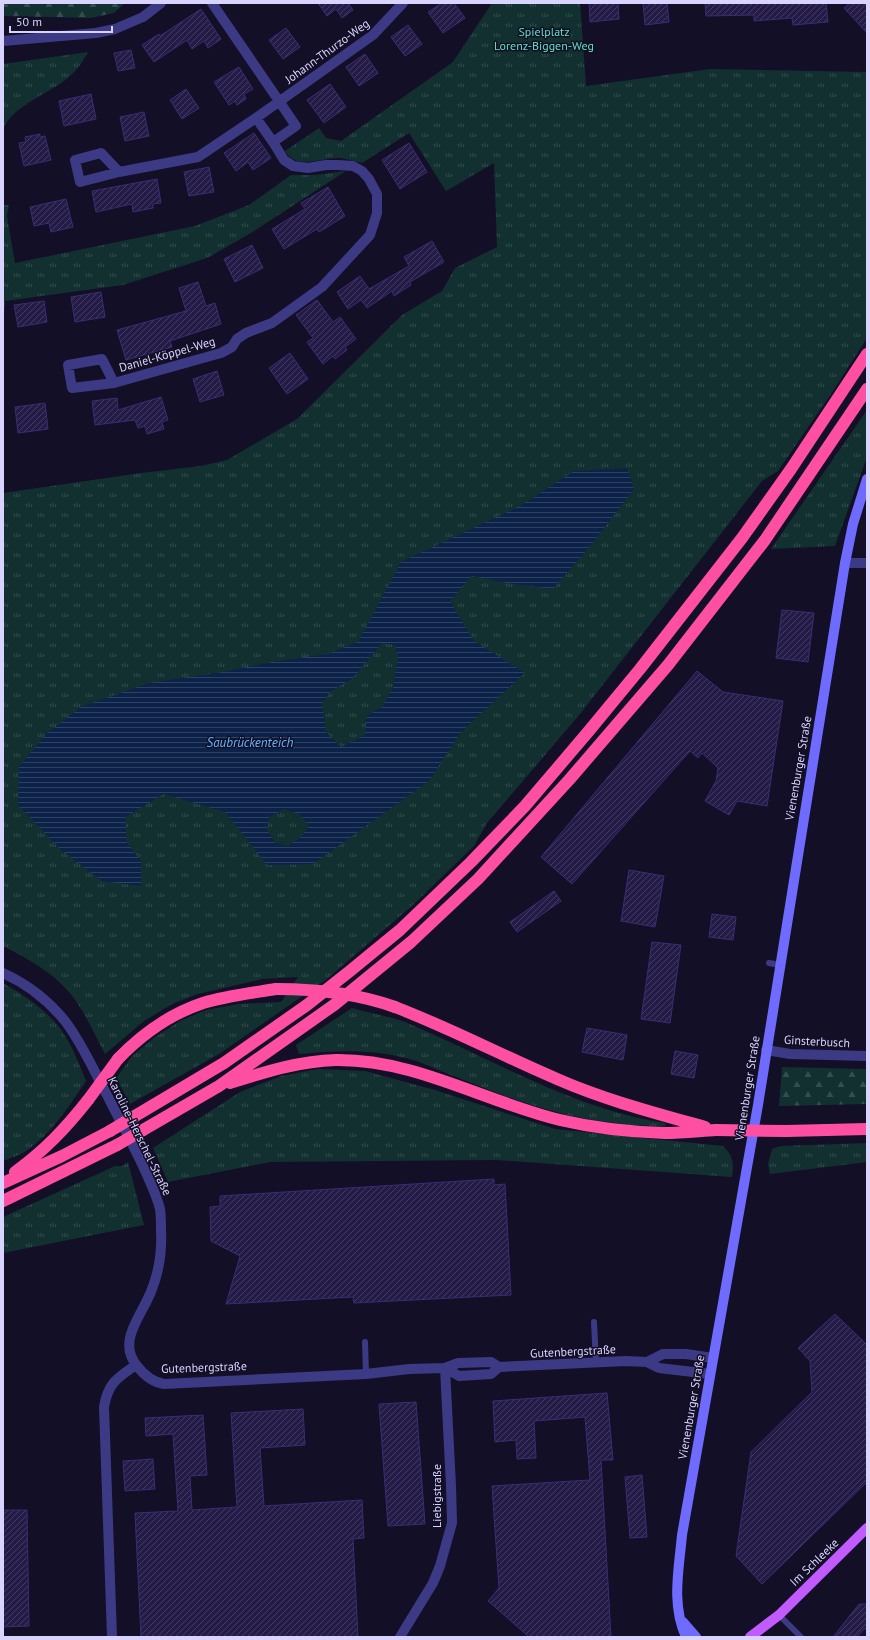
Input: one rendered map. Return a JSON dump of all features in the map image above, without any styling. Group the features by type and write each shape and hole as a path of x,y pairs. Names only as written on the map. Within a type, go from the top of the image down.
{"highway":[{"path":"3,1181 62,1156 110,1131 224,1063 307,1005 400,930 471,862 525,806 640,669 737,544 791,469 867,354"},
{"path":"3,1201 117,1144 219,1086 334,1005 411,942 478,878 537,816 653,683 765,540 867,388"},
{"path":"3,1181 47,1147 66,1128 118,1058 145,1034 182,1011 203,1003 276,989 304,989 343,993 395,1006 434,1022 558,1079 614,1102 716,1130"},
{"path":"219,1086 283,1066 310,1062 344,1061 381,1064 429,1075 497,1100 559,1120 602,1128 665,1133 716,1130 786,1131 867,1129"}],"main road":[{"name":"Im Schleeke","path":"750,1637 779,1615 867,1528"},
{"name":"Im Schleeke","path":"763,1637 779,1615"}],"street":[{"path":"3,41 115,30 143,17 161,3"},
{"path":"212,3 296,126 273,142"},
{"name":"Johann-Thurzo-Weg","path":"119,172 198,157 373,35 403,3"},
{"name":"Daniel-Köppel-Weg","path":"114,382 102,359 68,365 72,388 114,382 221,353 232,347 237,339 246,333 272,323 322,287 370,235 377,213 377,194 369,179 362,171 353,166 326,165 308,168 293,166 284,160 256,118"},
{"name":"Vienenburger Straße","path":"686,1637 680,1618 677,1593 682,1535 766,1050 845,563 853,524 867,479"},
{"path":"845,563 867,563"},
{"name":"Karoline-Herschel-Straße","path":"3,973 26,985 40,996 65,1021 97,1076 138,1157 156,1197 160,1210 162,1232 158,1270 152,1290 132,1330 129,1340 131,1359 136,1365"},
{"name":"Ginsterbusch","path":"766,1050 790,1054 867,1056"},
{"name":"Gutenbergstraße","path":"136,1365 152,1380 164,1384 366,1374 409,1369 444,1368 458,1363 491,1362 500,1367 648,1362 663,1354 686,1354 713,1358"},
{"name":"Gutenbergstraße","path":"648,1362 660,1368 710,1374"},
{"path":"112,1637 104,1407 106,1394 111,1385 119,1377 136,1365"},
{"name":"Liebigstraße","path":"400,1637 433,1583 447,1543 452,1523 444,1368"},
{"path":"680,1618 696,1637"}],"lane":[{"path":"769,963 780,965"},
{"path":"594,1322 596,1363"},
{"path":"365,1342 366,1374"},
{"path":"779,1615 801,1637"}],"green space":[{"path":"3,3 125,3 114,13 91,18 3,16"},
{"name":"Spielplatz Lorenz-Biggen-Weg","path":"492,3 580,3 586,86 710,69 867,72 867,338 833,391 778,471 762,481 580,714 487,823 474,846 413,905 327,979 219,1054 130,1104 116,1078 132,1056 155,1037 180,1021 206,1010 238,1004 281,1002 298,977 262,979 198,994 172,1004 144,1021 105,1054 76,1001 61,983 43,969 3,946 3,493 201,466 227,460 297,419 402,315 442,291 455,268 497,247 494,163 446,191 409,133 362,163 340,158 303,162 290,157 285,151 319,128 326,138 341,141 453,62"},
{"path":"88,52 80,65 70,76 15,113 8,120 3,129 3,64"},
{"path":"346,171 251,233 207,258 123,285 5,301 3,331 3,205 9,205 7,216 15,263 195,226 249,205 291,175 314,175"},
{"path":"867,410 867,457 835,546 771,549"},
{"path":"3,983 39,1007 61,1030 75,1054 86,1081 59,1119 44,1136 23,1153 3,1161"},
{"path":"352,1008 405,1022 532,1081 565,1094 597,1106 631,1116 665,1123 666,1126 630,1125 596,1121 563,1114 507,1097 410,1059 383,1053 355,1051 299,1054 296,1045"},
{"path":"782,1067 867,1069 867,1104 779,1106"},
{"path":"318,1069 365,1071 435,1090 555,1129 723,1146 731,1156 733,1168 732,1177 496,1160 270,1162 168,1182 153,1148 240,1092 281,1076"},
{"path":"867,1143 867,1162 770,1174 768,1164 772,1149 781,1146"},
{"path":"128,1162 144,1225 3,1253 3,1217 115,1166 122,1166"}],"water":[{"name":"Saubrückenteich","path":"627,468 634,489 592,544 553,589 507,583 472,576 450,601 474,641 525,673 462,731 429,781 313,864 267,865 225,812 164,794 125,817 127,843 141,861 141,886 102,881 61,850 18,805 19,767 45,735 81,707 149,683 328,654 358,642 401,562 520,506 574,471","holes":["382,643 395,645 398,657 393,688 382,707 367,716 365,735 341,747 326,732 322,703 331,691 353,678","284,809 299,814 309,826 300,838 287,846 275,843 267,830 269,817"]}],"building":[{"path":"318,3 348,3 353,10 342,18 336,9 327,16"},
{"path":"442,3 454,3 465,18 443,33 428,12"},
{"path":"589,3 618,3 619,19 590,22"},
{"path":"643,3 667,3 669,22 645,25"},
{"path":"705,3 826,3 828,22 793,25 792,18 754,21 754,15 706,16"},
{"path":"850,3 867,3 867,33 844,8"},
{"path":"201,9 221,39 208,48 204,41 192,49 187,40 154,62 142,45 159,34 160,36"},
{"path":"408,25 422,44 405,56 391,37"},
{"path":"286,28 300,47 283,59 269,40"},
{"path":"131,50 135,68 118,71 114,53"},
{"path":"365,54 378,73 359,86 346,67"},
{"path":"239,67 253,89 244,94 246,99 237,105 235,101 229,105 214,82"},
{"path":"330,84 346,107 324,123 307,100"},
{"path":"186,89 199,108 182,119 170,100"},
{"path":"91,94 96,119 64,126 59,101"},
{"path":"144,112 149,136 125,141 120,117"},
{"path":"254,133 271,158 253,170 248,162 236,171 224,153"},
{"path":"40,134 40,137 45,136 51,160 24,166 19,143 26,142 25,137"},
{"path":"409,143 427,172 400,189 382,160"},
{"path":"209,167 214,192 189,196 184,172"},
{"path":"157,179 161,203 153,204 153,208 133,212 132,204 96,212 92,191"},
{"path":"328,187 345,216 319,232 317,229 284,249 272,229 305,209 301,203"},
{"path":"66,199 73,227 51,232 49,223 34,226 30,207"},
{"path":"432,241 444,262 410,282 411,285 394,296 392,291 367,308 361,300 348,309 337,292 360,276 369,289 409,266 404,257"},
{"path":"252,245 263,268 235,282 224,259"},
{"path":"198,282 206,306 215,303 221,324 170,341 172,347 126,360 117,330 186,311 179,288"},
{"path":"101,292 105,317 75,322 71,297"},
{"path":"317,300 333,322 340,317 356,339 345,347 347,350 335,359 333,356 323,364 307,342 313,338 296,315"},
{"path":"44,301 47,322 18,327 14,305"},
{"path":"290,353 308,379 287,394 269,368"},
{"path":"217,371 224,395 200,402 193,379"},
{"path":"161,397 168,420 162,422 164,429 147,434 145,426 138,428 135,420 95,425 92,401 117,398 118,410"},
{"path":"45,403 48,429 18,433 15,407"},
{"path":"782,610 814,613 808,662 776,658"},
{"path":"697,671 723,692 783,701 767,806 737,801 729,815 705,801 716,781 718,768 702,753 698,758 690,751 572,884 541,857"},
{"path":"629,870 664,876 655,927 621,921"},
{"path":"554,891 561,901 517,932 510,922"},
{"path":"712,914 736,917 733,940 709,937"},
{"path":"652,942 681,945 670,1023 641,1019"},
{"path":"587,1028 627,1035 623,1060 582,1052"},
{"path":"675,1051 698,1055 694,1078 671,1074"},
{"path":"494,1179 494,1185 505,1184 511,1295 354,1303 353,1297 226,1304 240,1256 211,1241 210,1207 220,1206 220,1196"},
{"path":"835,1314 867,1345 867,1482 762,1584 736,1556 751,1452 812,1392 810,1361 798,1348"},
{"path":"607,1393 613,1460 601,1460 611,1637 529,1637 488,1601 499,1588 492,1486 590,1480 585,1417 534,1421 536,1458 517,1459 516,1440 495,1442 493,1401"},
{"path":"416,1402 425,1524 388,1526 379,1404"},
{"path":"303,1409 305,1445 260,1448 264,1506 362,1500 364,1538 353,1539 358,1637 141,1637 135,1513 178,1511 173,1434 146,1436 145,1418 203,1415 207,1475 190,1476 192,1510 237,1507 231,1413"},
{"path":"153,1459 155,1489 125,1491 123,1461"},
{"path":"642,1475 647,1537 630,1538 625,1477"},
{"path":"3,1510 27,1510 29,1626 3,1627"},
{"path":"859,1604 867,1604 867,1629 864,1629 858,1636 833,1637"}]}
